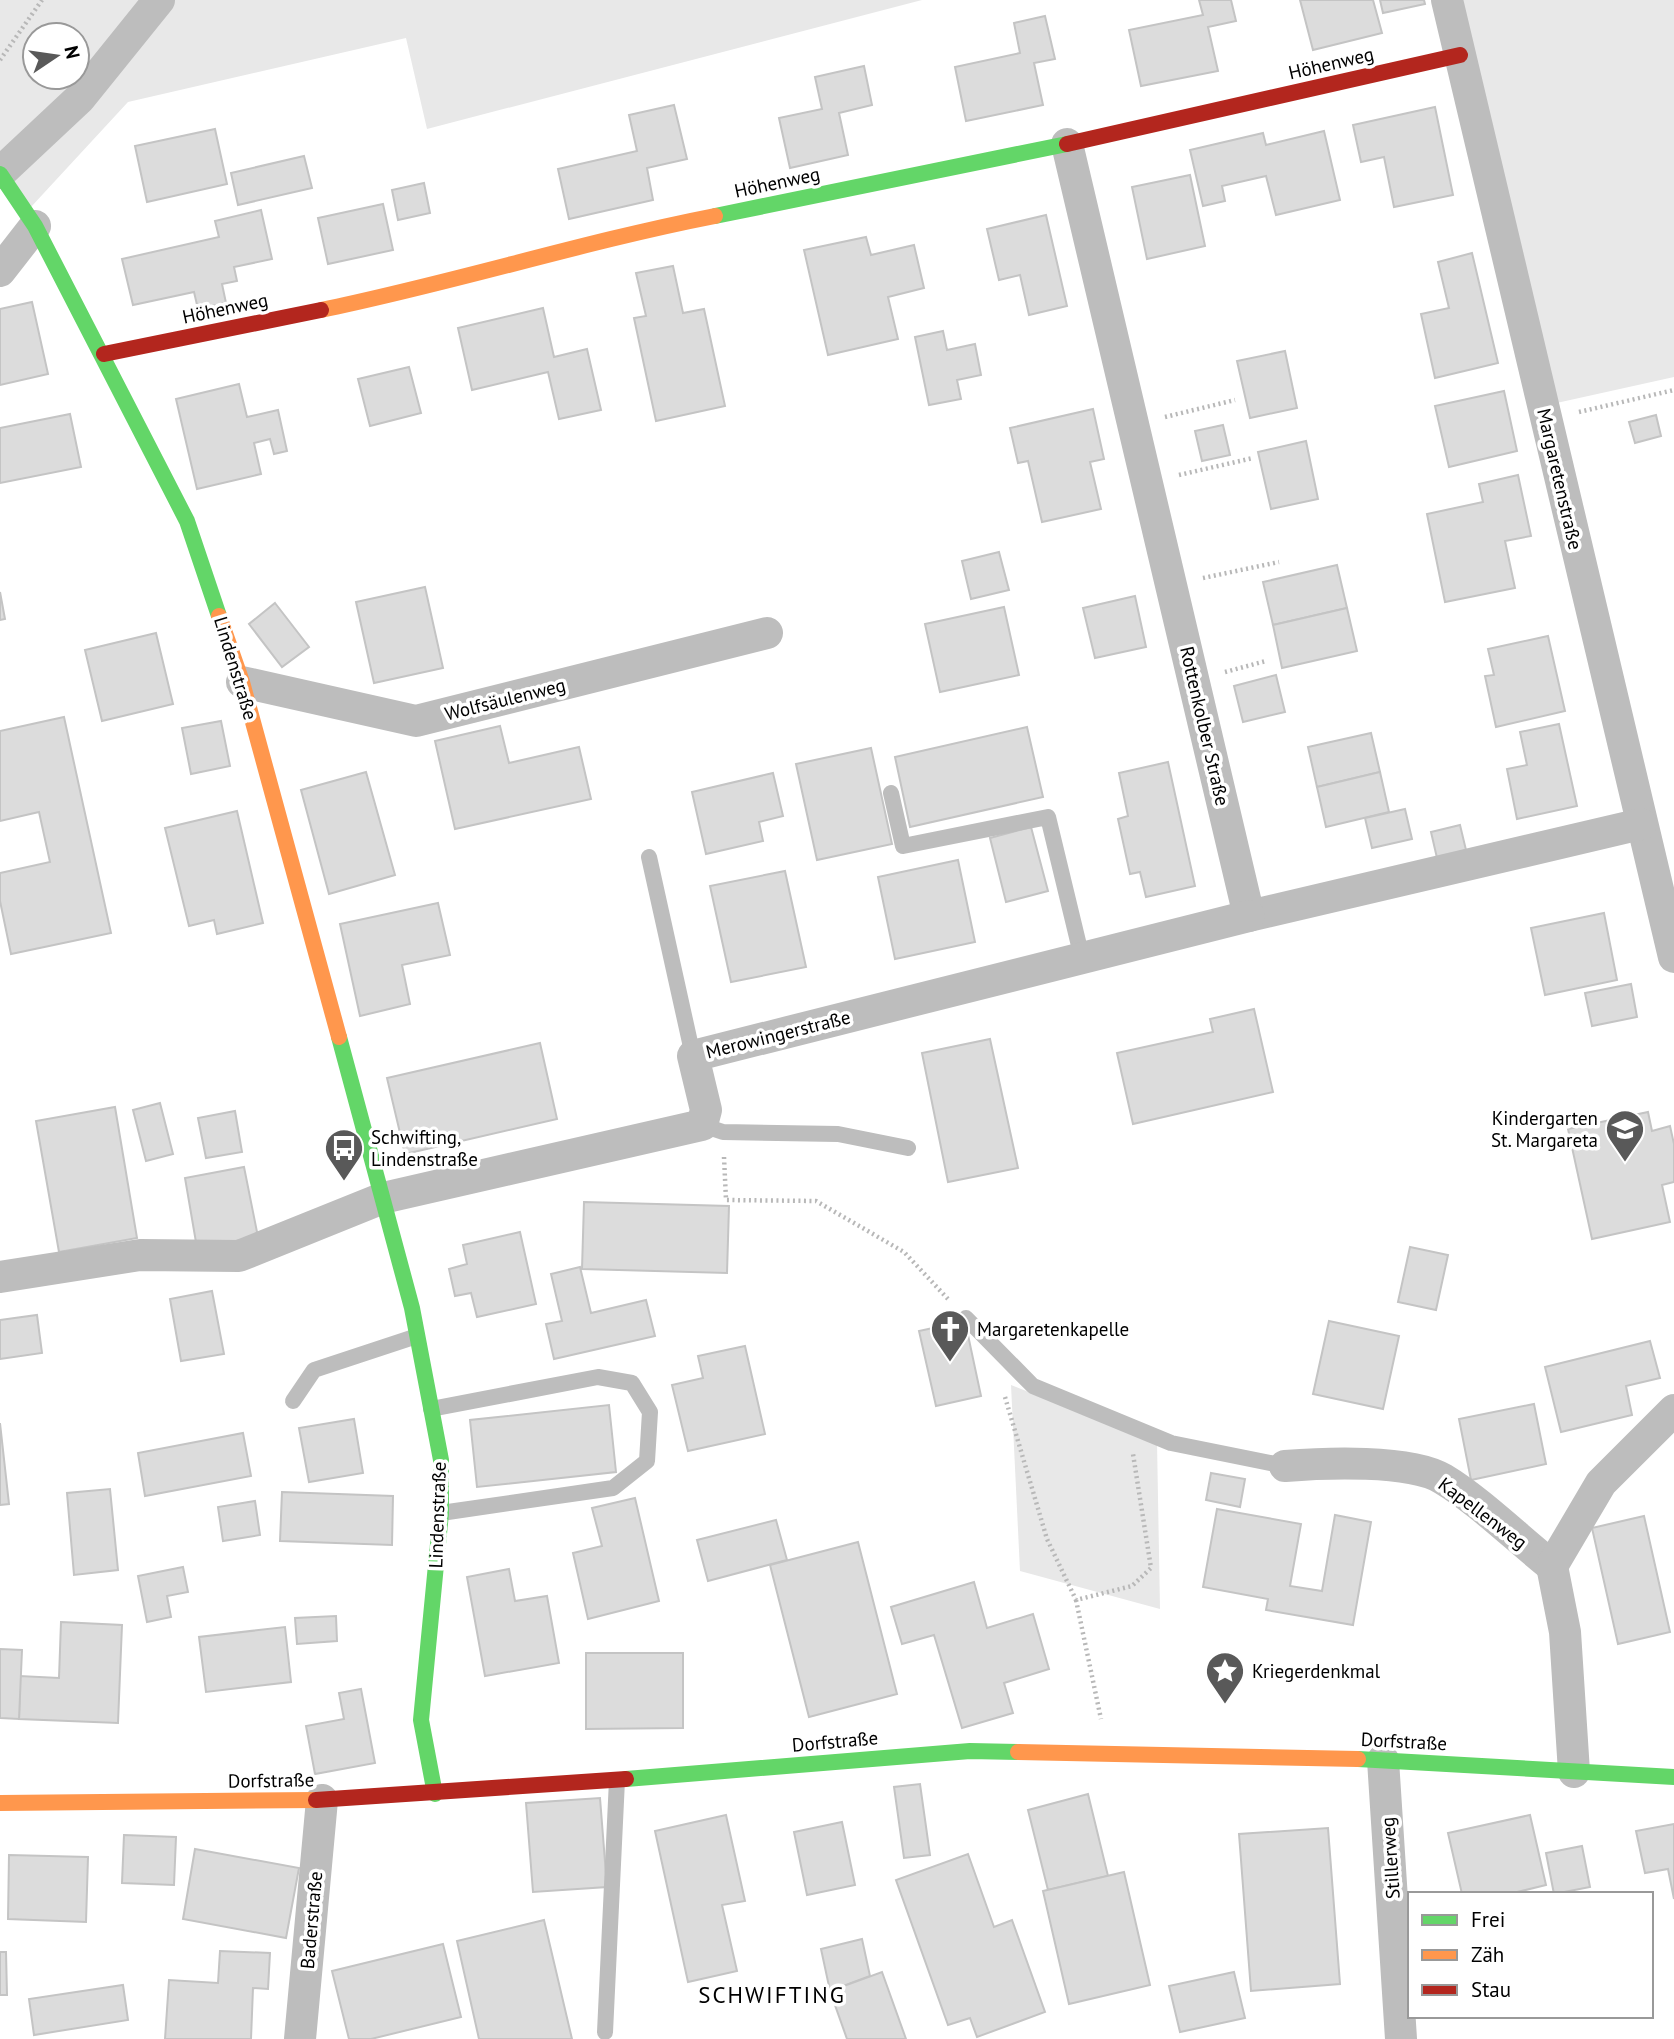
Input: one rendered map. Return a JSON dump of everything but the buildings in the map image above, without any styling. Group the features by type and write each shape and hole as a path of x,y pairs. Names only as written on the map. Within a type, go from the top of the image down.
{"street":[{"path":"0,174 80,98 159,0"},
{"name":"Margaretenstraße","path":"1447,0 1674,957"},
{"name":"Höhenweg","path":"104,355 407,292 634,232 1067,144 1460,55"},
{"name":"Rottenkolber Straße","path":"1067,144 1249,916"},
{"name":"Lindenstraße","path":"0,174 35,226 104,355 187,521 242,682 383,1198 417,1336 441,1460 441,1513 421,1720 435,1794"},
{"path":"0,271 35,226"},
{"name":"Wolfsäulenweg","path":"242,682 416,721 767,633"},
{"path":"1249,916 1641,824"},
{"name":"Merowingerstraße","path":"702,1125 706,1110 693,1056 1249,916"},
{"path":"0,1277 140,1255 239,1256 383,1198 702,1125"},
{"path":"1573,1772 1565,1632 1552,1566 1601,1483 1674,1410"},
{"name":"Kapellenweg","path":"1285,1466 1336,1462 1413,1470 1442,1478 1552,1566"},
{"name":"Dorfstraße","path":"0,1802 73,1800 189,1804 322,1800 435,1794 970,1751 1383,1760 1674,1777"},
{"name":"Stillerweg","path":"1383,1760 1401,2039"},
{"name":"Baderstraße","path":"300,2039 322,1800"}],"lane":[{"path":"891,793 903,846 1048,817 1082,958"},
{"path":"649,857 693,1056"},
{"path":"702,1125 723,1132 838,1134 908,1148"},
{"path":"966,1318 1034,1386 1171,1443 1285,1466"},
{"path":"293,1401 314,1370 417,1336"},
{"path":"431,1409 598,1377 632,1383 650,1412 647,1461 613,1488 441,1513"},
{"path":"605,2032 617,1780"}],"path":[{"path":"0,60 9,52 42,0"},
{"path":"1546,419 1674,390"},
{"path":"1134,425 1235,400"},
{"path":"1148,483 1253,458"},
{"path":"1171,584 1279,562"},
{"path":"1194,681 1266,661"},
{"path":"702,1125 723,1150 726,1200 816,1201 904,1252 966,1318"},
{"path":"998,1351 1006,1405 1043,1527 1076,1600 1107,1754"},
{"path":"1076,1600 1132,1586 1151,1568 1133,1451 1132,1427"}],"shaded area":[{"path":"0,0 922,0 427,129 406,38 128,102 31,207 0,163"},
{"path":"1447,0 1674,0 1674,377 1543,406"},
{"path":"1011,1385 1157,1442 1160,1609 1020,1571"}],"traffic: fast":[{"path":"715,216 1067,144"},
{"path":"0,174 35,226 187,521 219,616"},
{"path":"339,1037 412,1308 441,1460 441,1513 421,1720 435,1794"},
{"path":"626,1779 970,1751 1018,1752"},
{"path":"1358,1759 1674,1777"}],"traffic: slow":[{"path":"321,310 715,216"},
{"path":"219,616 242,682 339,1037"},
{"path":"1018,1752 1358,1759"},
{"path":"0,1803 316,1800"}],"traffic: jam":[{"path":"1067,144 1460,55"},
{"path":"104,354 321,310"},
{"path":"316,1800 626,1779"}],"place":[{"name":"Kindergarten St. Margareta","path":"1625,1163"},
{"name":"Schwifting, Lindenstraße","path":"344,1182"},
{"name":"Margaretenkapelle","path":"950,1363"},
{"name":"Kriegerdenkmal","path":"1225,1705"}],"district":[{"name":"SCHWIFTING","path":"772,1994"}]}
